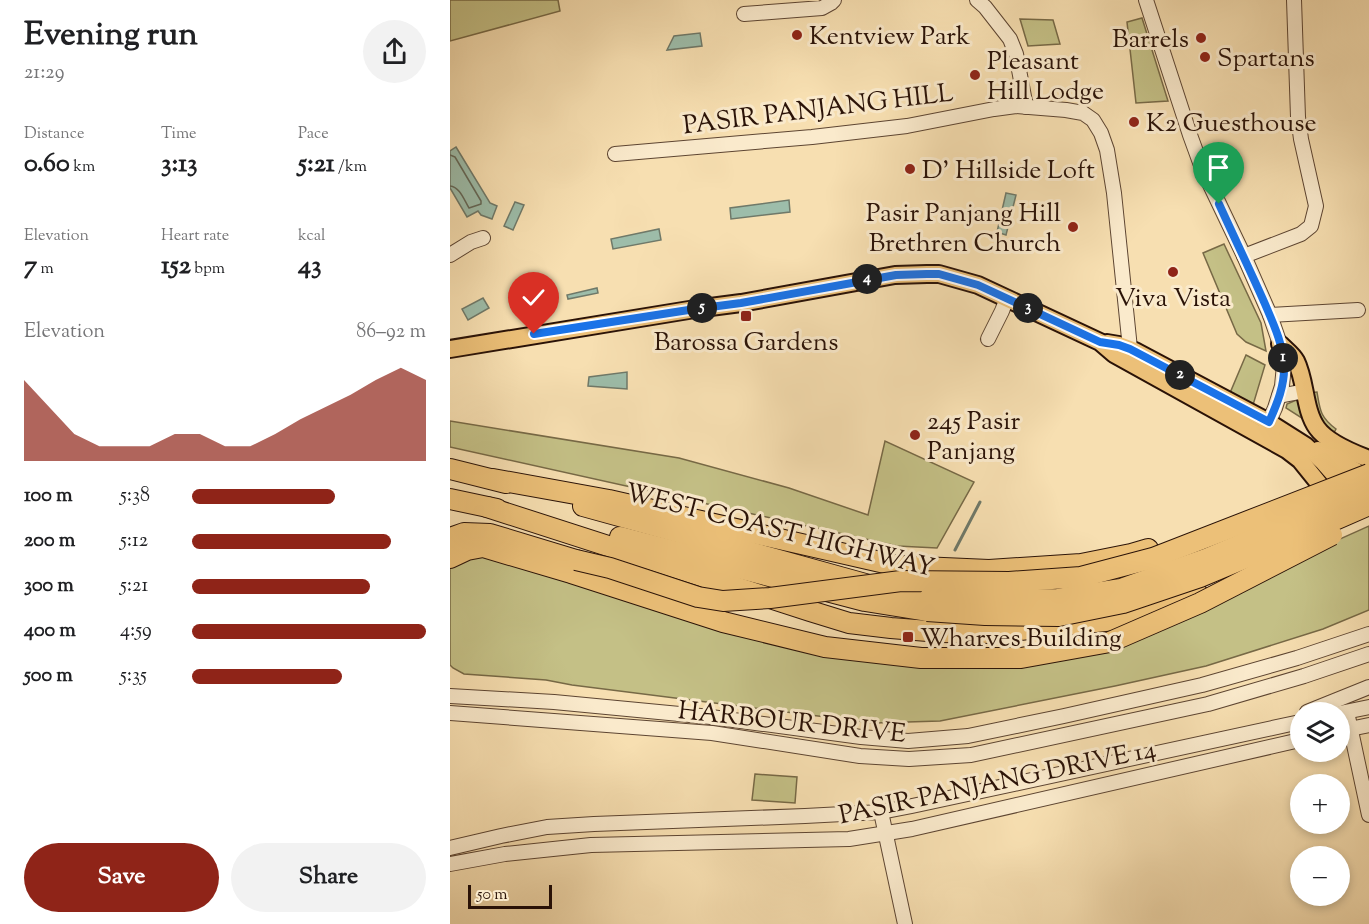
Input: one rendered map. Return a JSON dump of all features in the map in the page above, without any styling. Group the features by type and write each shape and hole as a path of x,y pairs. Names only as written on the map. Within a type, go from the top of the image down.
{"highway":[{"name":"WEST COAST HIGHWAY","path":"450,470 493,479 620,517 807,577 865,601 927,611 985,615 1059,616 1123,603 1200,577 1367,512"},
{"path":"450,558 467,550 483,548 574,567 610,568 698,597 723,601 770,598 901,581 1009,582 1081,577 1153,558 1366,474"},
{"name":"WEST COAST HIGHWAY","path":"450,499 807,577 869,585 930,597 987,600 1058,599 1121,589 1206,559 1293,523 1366,474"},
{"path":"493,479 609,500 898,566 989,570 1081,564 1131,554 1272,507 1329,483"},
{"path":"487,507 849,623 940,632 993,633 1124,619 1189,598 1338,521"},
{"path":"450,538 464,533 490,534 723,622 825,647 921,658 1021,658 1110,642 1200,603 1367,512"}],"main road":[{"path":"450,349 741,303 896,275 939,274 978,285 1100,342 1119,345 1131,356 1265,430 1319,450 1366,474"},
{"path":"1280,344 1295,360 1312,419 1320,431 1333,442 1369,459"},
{"path":"1265,430 1329,483"},
{"path":"1306,446 1323,462 1338,521 1367,512"},
{"path":"1329,483 1366,474"}],"street":[{"path":"744,14 822,8 834,0"},
{"path":"977,0 1010,39 1016,54 1026,107"},
{"path":"1146,0 1202,168 1244,256 1280,344 1284,365 1282,386 1265,430"},
{"path":"1244,256 1305,232 1311,226 1316,206 1298,117 1294,0"},
{"name":"PASIR PANJANG HILL","path":"615,154 908,126 1016,106 1083,113 1093,120 1107,150 1114,193 1131,356"},
{"path":"450,255 471,242 483,238"},
{"path":"988,339 1007,298"},
{"path":"1270,315 1358,310"},
{"path":"1279,396 1305,391"},
{"name":"HARBOUR DRIVE","path":"450,696 554,702 711,717 908,741 968,736 1202,685 1297,658 1369,634"},
{"name":"HARBOUR DRIVE","path":"450,713 712,734 860,756 909,759 971,755 1208,704 1369,654"},
{"path":"1332,702 1369,687"},
{"path":"1350,711 1369,707"},
{"path":"1286,725 1290,723"},
{"name":"PASIR PANJANG DRIVE 14","path":"450,848 547,827 881,812 1290,724"},
{"path":"1350,729 1369,725"},
{"name":"PASIR PANJANG DRIVE 14","path":"450,864 505,854 591,845 849,839 912,829 1290,742"},
{"path":"1350,748 1369,815"},
{"path":"881,812 905,924"}],"shaded area":[{"path":"450,0 558,0 560,11 450,41"},
{"path":"1142,18 1168,101 1136,103 1127,22"},
{"path":"1020,19 1053,20 1060,44 1028,46"},
{"path":"1224,244 1261,323 1266,351 1246,342 1237,334 1203,253"},
{"path":"1246,355 1265,365 1253,405 1230,393"},
{"path":"1317,392 1322,413 1336,429 1331,438 1321,429 1308,393"},
{"path":"1301,398 1308,422 1286,408 1287,404"},
{"path":"450,421 679,458 789,488 868,515 885,441 974,482 937,548 897,546 450,447"},
{"path":"1369,526 1369,610 1323,629 1206,666 940,721 874,723 546,680 464,674 450,665 450,567 474,557 492,557 799,649 1088,652"},
{"path":"755,774 797,777 795,803 752,800"}],"water":[{"path":"700,33 702,46 667,50 674,36"},
{"path":"456,147 490,203 497,206 492,219 481,215 478,211 467,217 450,188 450,151"},
{"path":"1006,193 1016,195 1006,235 997,232"},
{"path":"789,200 790,212 731,219 730,208"},
{"path":"515,202 524,205 513,230 504,226"},
{"path":"659,229 661,240 613,249 611,239"},
{"path":"597,288 598,293 568,299 567,295"},
{"path":"483,298 489,308 468,320 462,309"},
{"path":"627,372 627,389 588,386 589,377"}],"waterway":[{"path":"955,550 980,502"}],"place":[{"name":"Kentview Park","path":"797,35"},
{"name":"Barrels","path":"1201,38"},
{"name":"Spartans","path":"1205,57"},
{"name":"Pleasant Hill Lodge","path":"975,75"},
{"name":"K2 Guesthouse","path":"1134,122"},
{"name":"D' Hillside Loft","path":"910,169"},
{"name":"Pasir Panjang Hill Brethren Church","path":"1073,227"},
{"name":"Viva Vista","path":"1173,272"},
{"name":"Barossa Gardens","path":"746,316"},
{"name":"245 Pasir Panjang","path":"915,435"},
{"name":"Wharves Building","path":"908,637"}],"route":[{"path":"534,334 741,303 896,275 939,274 978,285 1100,342 1130,349 1269,422 1282,386 1284,365 1280,344 1270,315 1219,204"}]}
